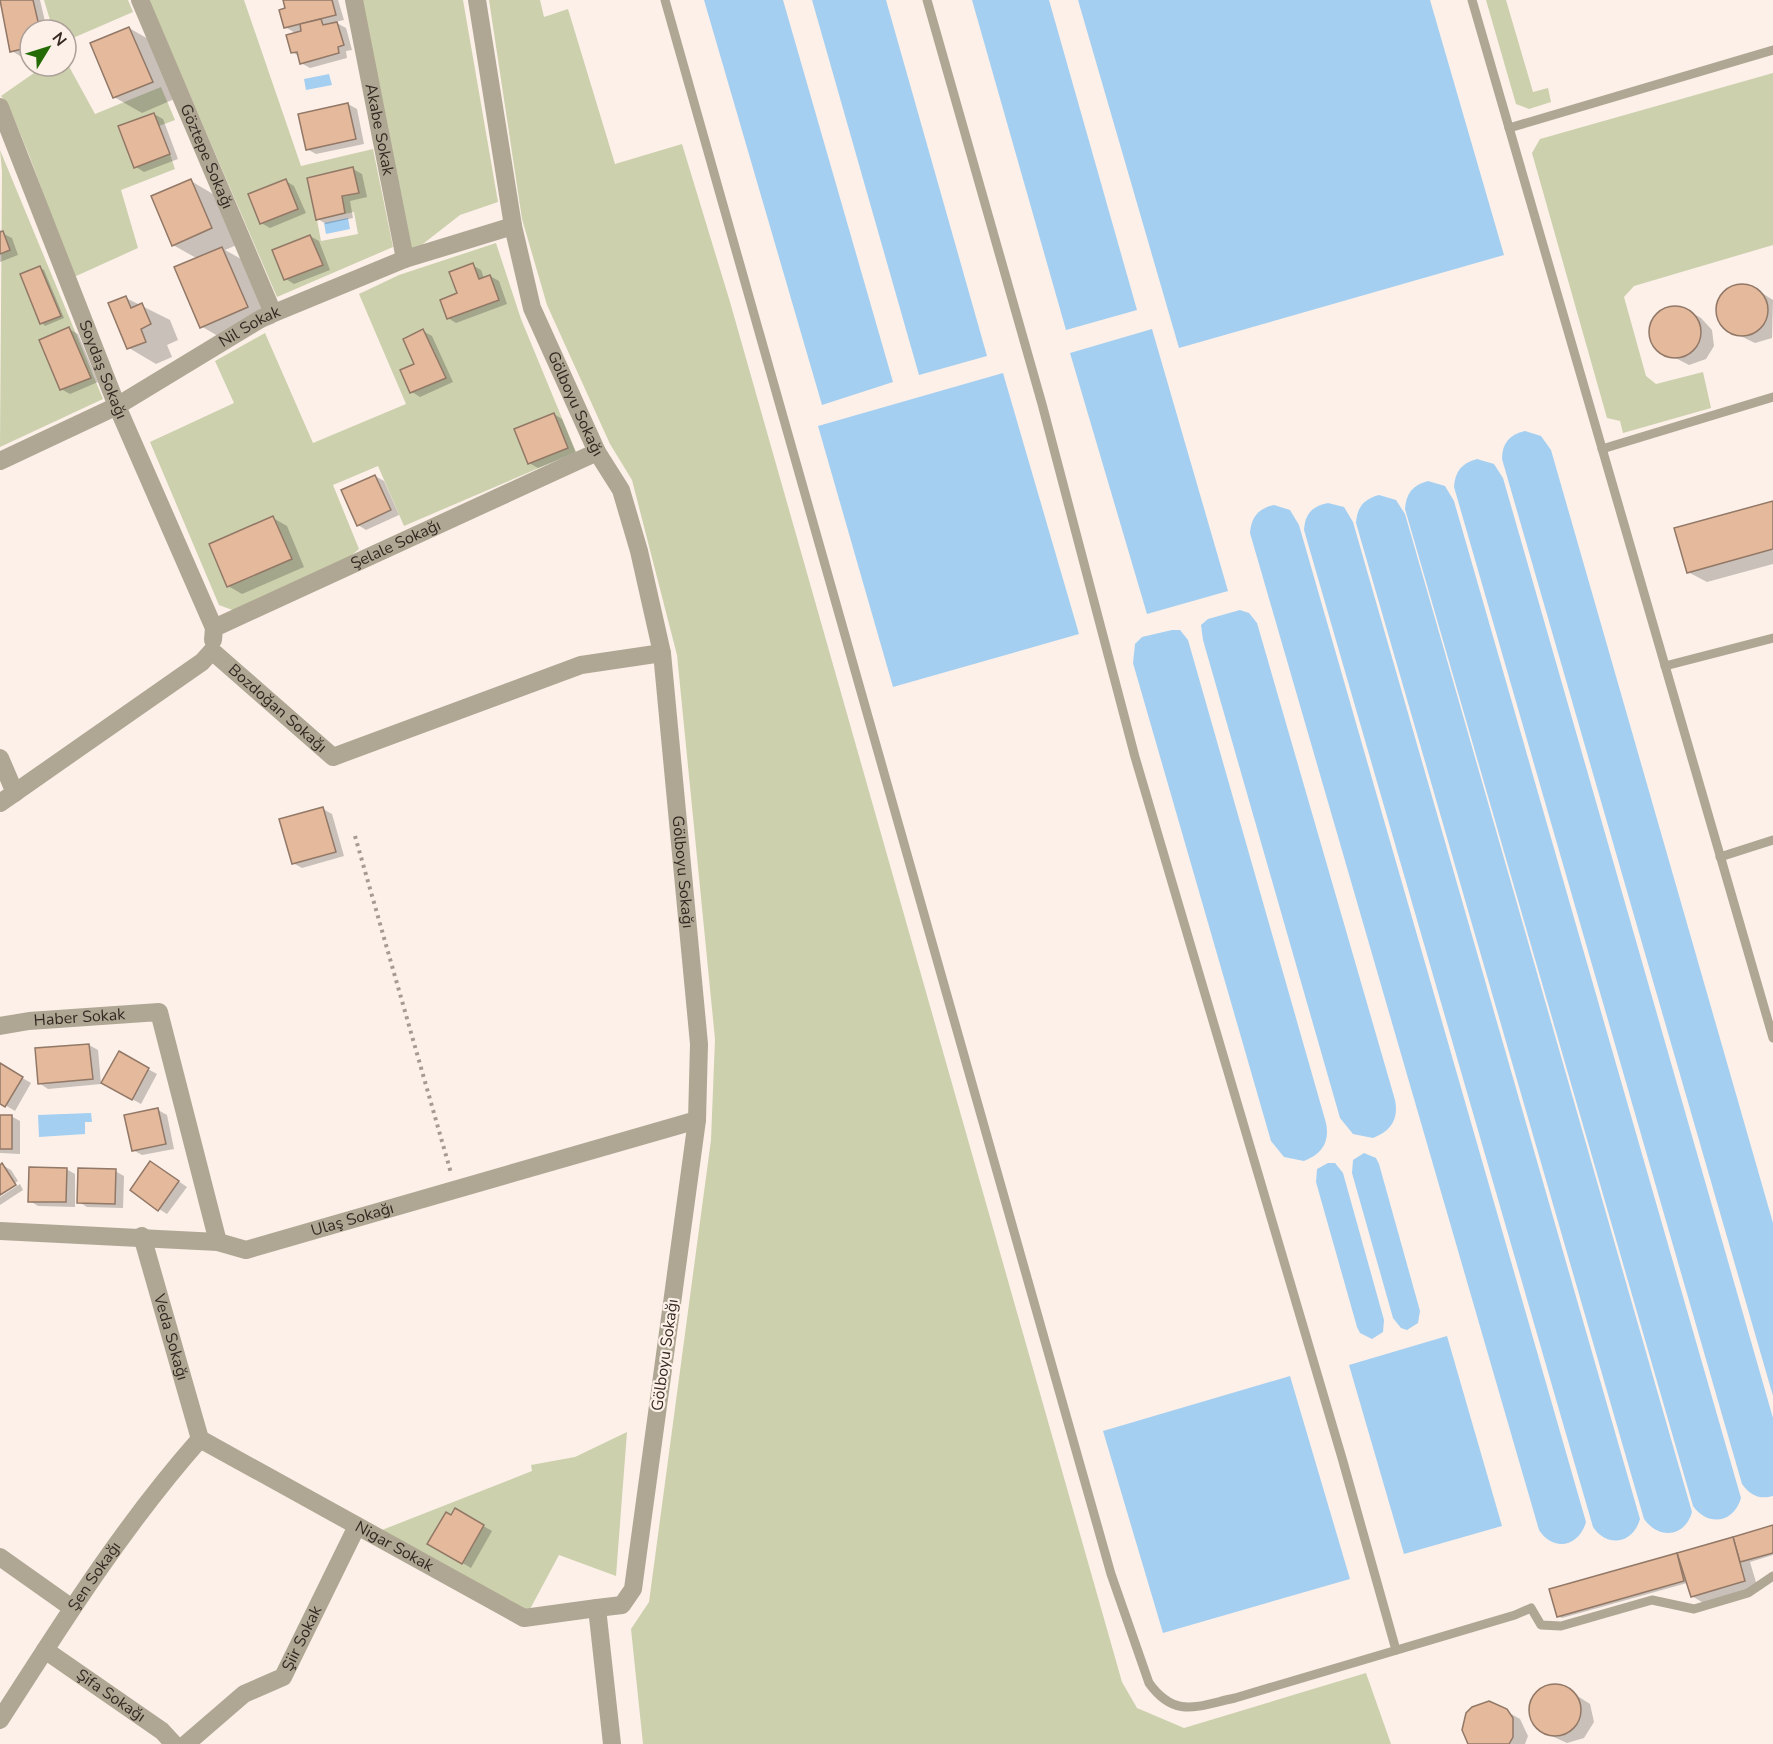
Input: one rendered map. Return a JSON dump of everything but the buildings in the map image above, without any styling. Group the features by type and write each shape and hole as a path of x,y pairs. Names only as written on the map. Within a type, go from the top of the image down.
{"street":[{"name":"Göztepe Sokağı","path":"140,0 273,313"},
{"name":"Akabe Sokak","path":"354,0 405,259"},
{"name":"Gölboyu Sokağı","path":"477,0 513,226 532,308 597,452 621,489 639,551 662,653 699,1044 697,1120 633,1589 622,1605 597,1608"},
{"name":"Soydaş Sokağı","path":"0,107 117,406 213,628"},
{"name":"Nil Sokak","path":"0,461 117,406 273,313 405,259 513,226"},
{"name":"Şelale Sokağı","path":"213,628 597,452"},
{"path":"212,651 213,628"},
{"name":"Bozdoğan Sokağı","path":"7,798 202,662 212,651 333,757 581,665 662,653"},
{"path":"0,758 7,798"},
{"name":"Haber Sokak","path":"0,1026 29,1021 159,1012 218,1242"},
{"name":"Ulaş Sokağı","path":"0,1231 142,1236 218,1242 246,1250 697,1120"},
{"name":"Veda Sokağı","path":"142,1236 200,1439"},
{"name":"Nigar Sokak","path":"200,1439 524,1618 597,1608"},
{"name":"Şen Sokağı","path":"0,1720 72,1608 172,1470 200,1439"},
{"name":"Şiir Sokak","path":"186,1744 244,1694 283,1677 357,1526"},
{"path":"0,1557 72,1608"},
{"path":"597,1608 612,1744"},
{"name":"Şifa Sokağı","path":"45,1650 162,1731 174,1744"}],"lane":[{"path":"665,0 1111,1574 1149,1683 1159,1697 1169,1705 1190,1707 1235,1698 1515,1615 1531,1608 1541,1625 1561,1626 1652,1599 1694,1609 1748,1593 1773,1576"},
{"path":"927,0 1042,404 1135,757 1342,1458 1396,1650"},
{"path":"1472,0 1773,1038"},
{"path":"1509,128 1773,50"},
{"path":"1602,449 1773,397"},
{"path":"1665,666 1773,638"},
{"path":"1720,857 1773,840"}],"path":[{"path":"355,836 456,1190"}],"green space":[{"path":"44,0 128,0 133,12 78,36 78,18 49,18"},
{"path":"149,0 244,0 301,166 373,149 393,247 277,297","holes":["354,212 358,234 321,241 317,220"]},
{"path":"361,0 463,0 498,202 460,215 419,247 409,249"},
{"path":"489,0 540,0 544,17 568,9 615,164 682,144 730,302 1122,1682 1137,1708 1184,1728 1366,1673 1391,1744 643,1744 631,1629 649,1602 711,1140 715,1039 677,655 632,480 610,444 547,305 522,219"},
{"path":"1486,0 1506,0 1533,92 1548,88 1551,102 1529,109 1516,104"},
{"path":"1773,73 1773,245 1634,286 1624,297 1646,376 1656,384 1703,372 1711,408 1623,433 1620,421 1607,418 1532,153 1540,139"},
{"path":"27,78 75,78 95,114 161,87 175,120 159,126 154,113 118,127 134,168 170,154 175,169 121,190 138,248 74,277 29,155 8,104 1,96"},
{"path":"0,150 103,399 0,447 2,171"},
{"path":"496,243 521,319 576,452 404,526 378,466 333,485 359,549 346,560 235,611 219,605 150,442 234,403 215,361 265,333 313,443 406,404 359,294 399,275"},
{"path":"627,1432 616,1576 559,1555 529,1611 382,1530 532,1471 531,1465 575,1457"}],"water":[{"path":"704,0 783,0 893,382 822,405"},
{"path":"812,0 886,0 987,356 919,375"},
{"path":"972,0 1049,0 1137,310 1066,330"},
{"path":"1078,0 1430,0 1504,255 1179,348"},
{"path":"329,74 332,85 306,90 304,79"},
{"path":"348,218 350,229 326,234 324,223"},
{"path":"1152,329 1228,591 1147,614 1070,353"},
{"path":"1003,373 1079,634 893,687 818,426"},
{"path":"1525,431 1541,436 1551,450 1773,1223 1773,1396 1502,459 1503,448 1508,440 1515,434"},
{"path":"1477,459 1494,464 1503,478 1773,1418 1773,1496 1755,1496 1742,1484 1454,487 1460,469"},
{"path":"1428,481 1445,486 1454,501 1741,1498 1733,1513 1720,1519 1706,1517 1693,1506 1405,509 1411,490"},
{"path":"1379,495 1396,500 1405,514 1692,1512 1684,1527 1671,1533 1657,1530 1644,1519 1356,523 1362,505"},
{"path":"1328,503 1344,507 1353,522 1640,1519 1632,1534 1619,1540 1605,1538 1593,1527 1304,530 1310,512"},
{"path":"1274,505 1290,510 1299,525 1586,1522 1578,1537 1565,1544 1551,1542 1539,1530 1250,533 1256,514"},
{"path":"1240,610 1249,613 1257,623 1395,1100 1395,1119 1385,1132 1373,1138 1353,1134 1340,1118 1203,640 1201,625 1208,619"},
{"path":"1180,630 1188,640 1326,1123 1326,1142 1316,1155 1304,1161 1284,1157 1271,1141 1133,663 1135,644 1142,637"},
{"path":"91,1113 92,1122 85,1122 85,1134 39,1137 38,1115"},
{"path":"1364,1153 1376,1158 1379,1164 1420,1311 1418,1323 1407,1330 1401,1328 1393,1318 1352,1173 1353,1160"},
{"path":"1328,1163 1335,1163 1343,1173 1384,1320 1383,1332 1372,1339 1360,1333 1357,1327 1316,1182 1317,1169"},
{"path":"1447,1336 1502,1526 1404,1554 1349,1365"},
{"path":"1290,1376 1350,1579 1163,1633 1103,1431"}]}
